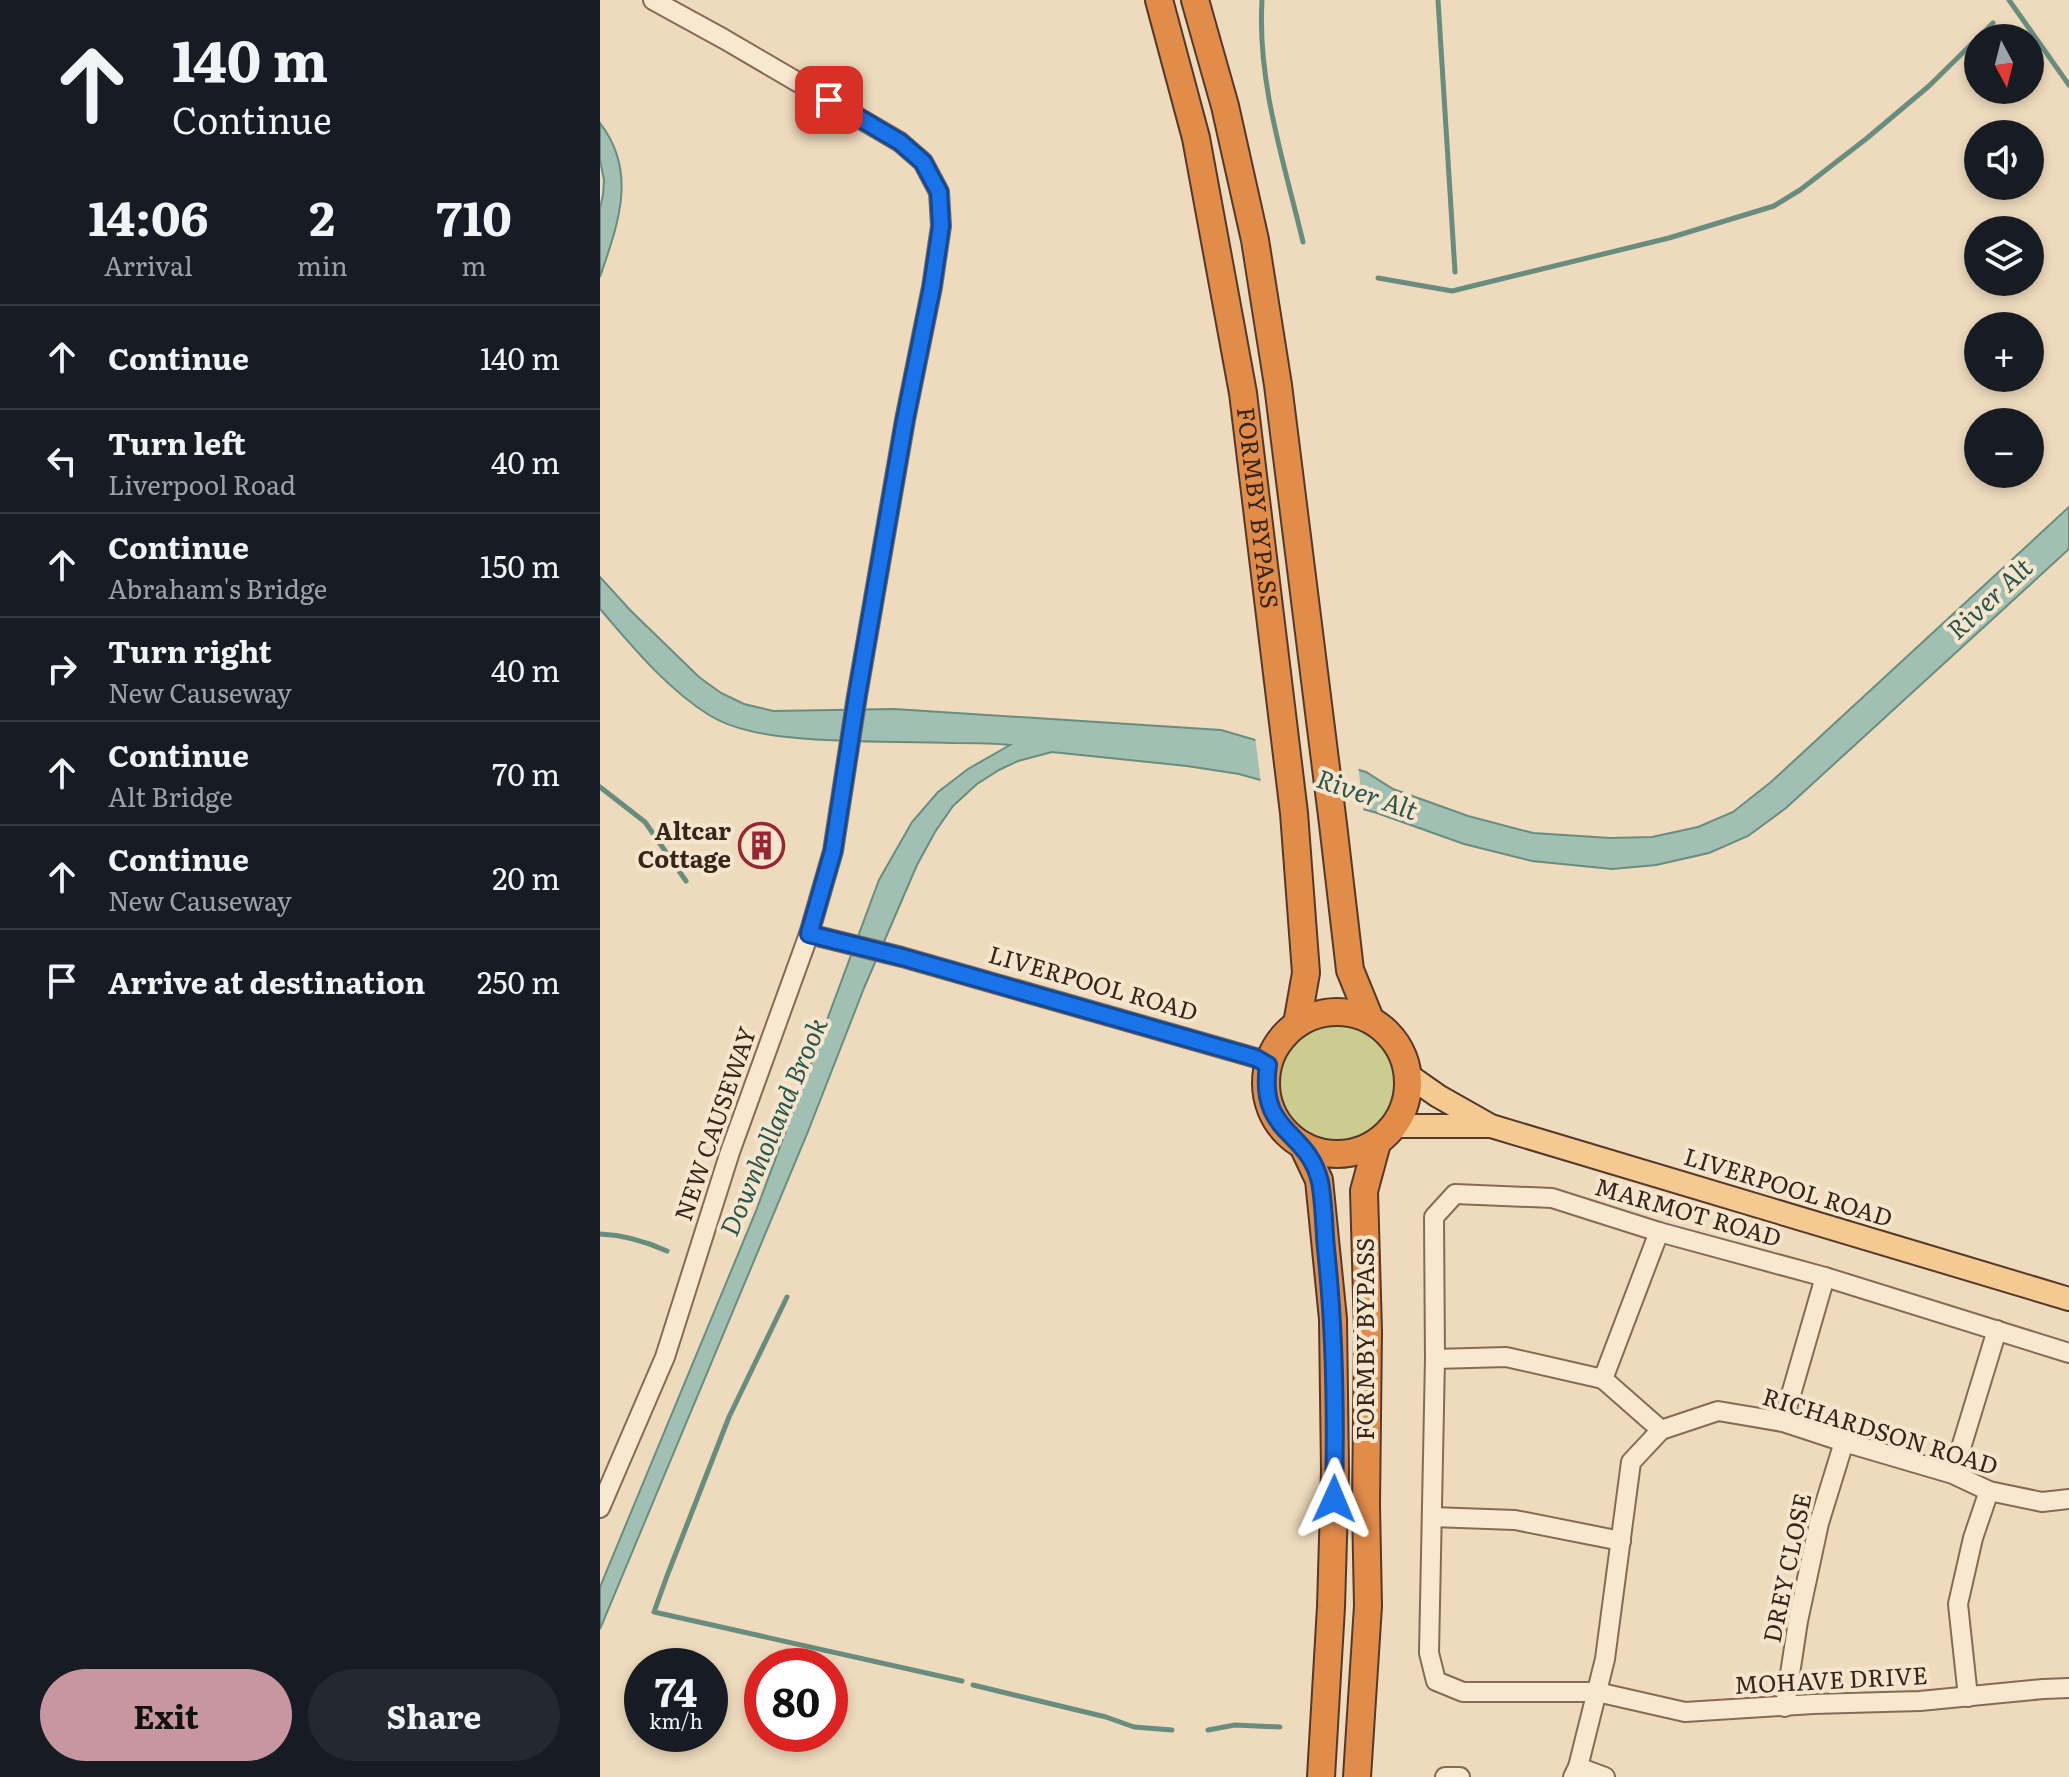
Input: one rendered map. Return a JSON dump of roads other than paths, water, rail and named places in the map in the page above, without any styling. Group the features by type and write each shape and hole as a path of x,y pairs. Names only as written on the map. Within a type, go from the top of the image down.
{"highway":[{"name":"FORMBY BYPASS","path":"1159,0 1196,138 1243,393 1294,813 1306,973 1297,1024"},
{"name":"FORMBY BYPASS","path":"1195,0 1225,106 1255,240 1278,385 1350,970 1370,1019"},
{"path":"1333,1012 1352,1013 1370,1019 1389,1033 1402,1053 1408,1075 1408,1093 1403,1111 1386,1134 1359,1151 1321,1153 1303,1146 1280,1125 1267,1097 1268,1065 1274,1049 1297,1024 1333,1012"},
{"name":"FORMBY BYPASS","path":"1357,1777 1368,1606 1368,1331 1364,1191 1386,1134"},
{"name":"FORMBY BYPASS","path":"1303,1146 1319,1180 1333,1319 1335,1471 1321,1777"}],"main road":[{"name":"LIVERPOOL ROAD","path":"1408,1075 1491,1126 2069,1299"},
{"name":"LIVERPOOL ROAD","path":"1386,1134 1491,1126"}],"street":[{"name":"NEW CAUSEWAY","path":"600,1508 665,1357 730,1152 809,934 833,851 857,696 941,226 939,192 923,162 900,142 653,0"},
{"name":"LIVERPOOL ROAD","path":"809,934 902,957 1256,1058 1268,1065"},
{"name":"MARMOT ROAD","path":"1432,1517 1434,1217 1455,1194 1552,1198 1659,1232 1825,1277 2069,1353"},
{"path":"1603,1379 1659,1232"},
{"path":"1783,1422 1825,1277"},
{"path":"1953,1474 1997,1330"},
{"path":"1435,1359 1506,1357 1603,1379 1661,1430"},
{"name":"RICHARDSON ROAD","path":"1576,1772 1605,1659 1631,1462 1661,1430 1718,1411 1783,1422 1953,1474 1989,1491 2042,1502 2069,1499"},
{"name":"DREY CLOSE","path":"1785,1707 1798,1621 1816,1537 1844,1442"},
{"path":"1968,1697 1958,1604 1973,1538 1989,1491"},
{"path":"1432,1517 1515,1520 1621,1541"},
{"name":"MOHAVE DRIVE","path":"1432,1517 1429,1653 1436,1681 1463,1692 1597,1692 1685,1712 1920,1701 2069,1688"},
{"path":"1576,1772 1605,1777"},
{"path":"1445,1777 1460,1777"}],"water":[{"path":"600,123 619,160 621,198 600,277 600,208 604,180 600,160"},
{"name":"River Alt","path":"2069,507 2069,549 1786,808 1748,836 1709,853 1656,865 1612,869 1532,861 1464,844 1377,813 1239,774 1052,752 1018,761 977,784 953,806 917,865 600,1629 600,1587 756,1211 879,880 912,822 938,792 968,769 1010,745 817,740 763,734 730,725 709,715 678,692 625,638 600,609 600,577 699,677 721,693 744,704 773,711 894,709 1221,730 1366,772 1393,789 1468,816 1533,833 1610,838 1652,837 1698,827 1733,812 1771,782"}],"waterway":[{"path":"1262,0 1268,92 1303,242"},
{"path":"1438,0 1455,272"},
{"path":"2009,0 2069,85"},
{"path":"1378,278 1452,291 1669,238 1774,206 1866,139 1929,86 1993,23"},
{"path":"600,787 645,822 686,881"},
{"path":"600,1234 634,1239 667,1251"},
{"path":"787,1297 729,1417 654,1612 962,1681"},
{"path":"973,1685 1106,1717 1134,1727 1172,1730"},
{"path":"1208,1730 1235,1725 1280,1727"}],"place":[{"name":"Altcar Cottage","path":"762,846"}],"water label":[{"name":"Downholland Brook","path":"774,1127"}]}
